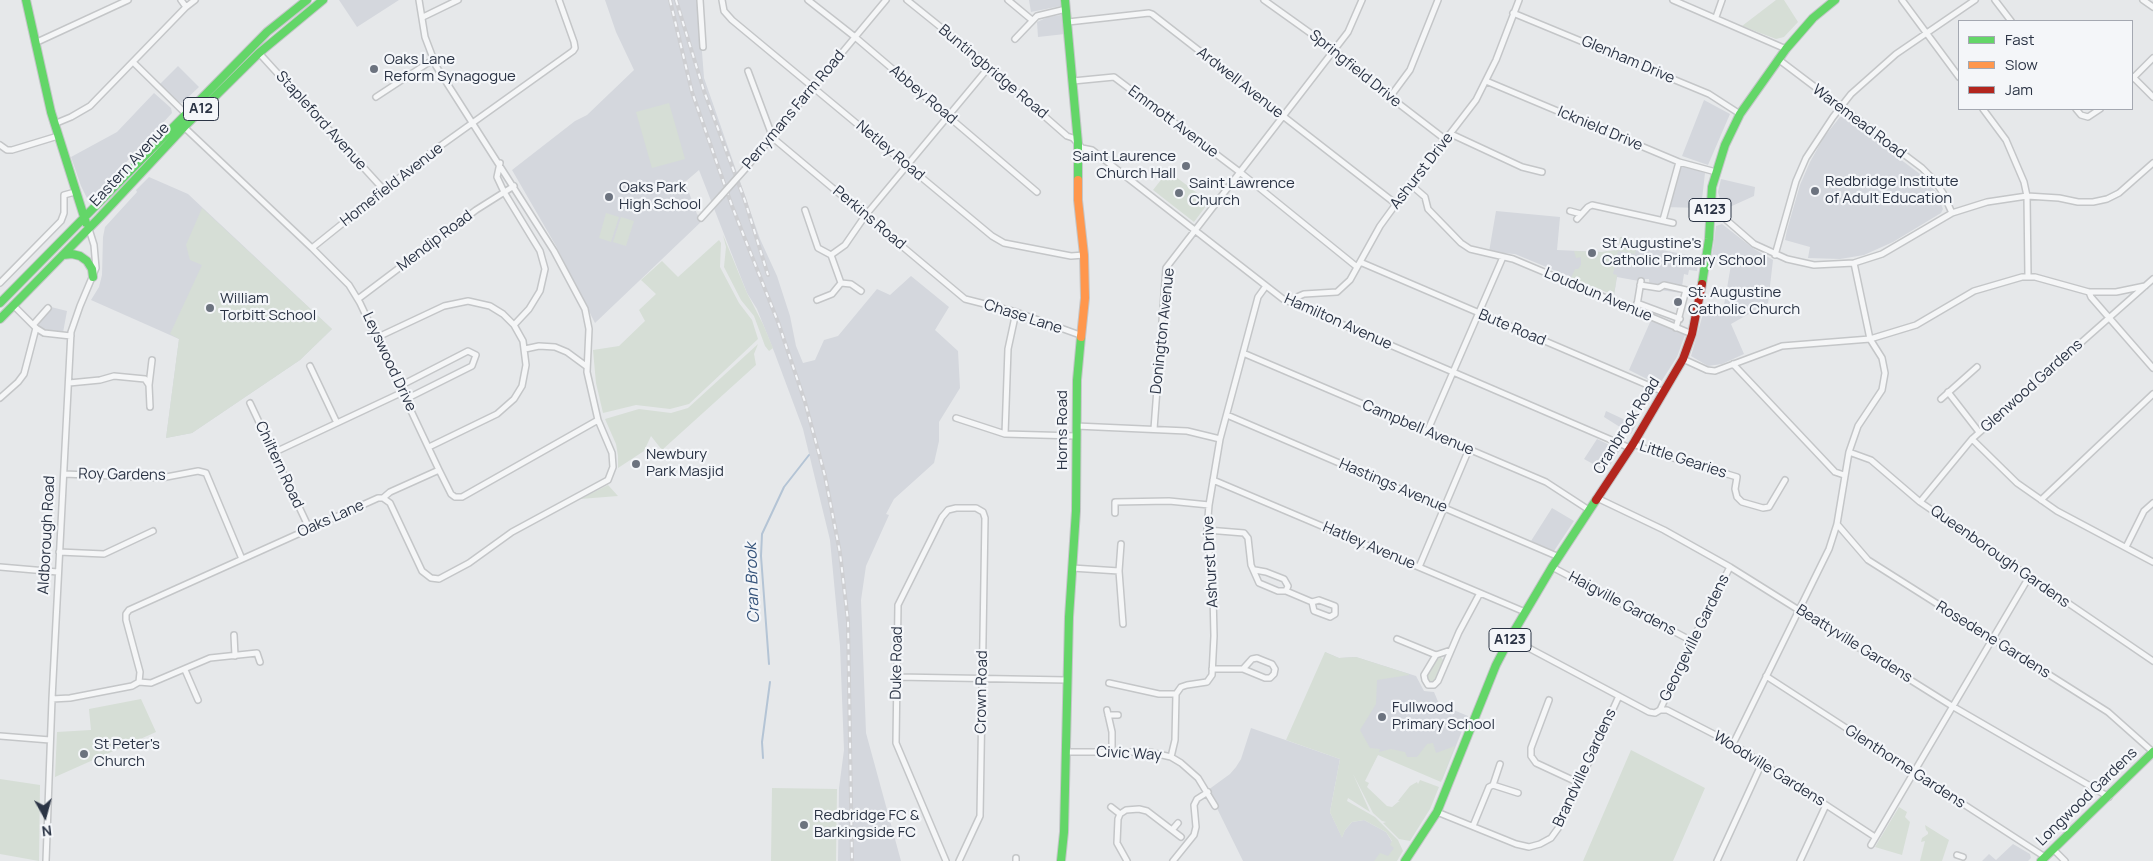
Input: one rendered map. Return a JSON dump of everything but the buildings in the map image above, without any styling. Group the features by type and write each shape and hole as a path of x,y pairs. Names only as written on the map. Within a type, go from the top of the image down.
{"main road":[{"name":"Aldborough Road","path":"26,0 54,124 75,192 89,229"},
{"name":"Eastern Avenue","path":"84,218 267,32 307,0"},
{"name":"Eastern Avenue","path":"89,229 184,127 258,52 323,0"},
{"name":"Horns Road","path":"1060,861 1064,832 1067,680 1076,511 1077,380 1085,298 1084,255 1078,200 1078,143 1065,0"},
{"name":"Cranbrook Road","path":"1405,861 1437,812 1494,670 1510,638 1552,567 1631,446 1682,359 1692,334 1702,287 1711,193 1725,145 1740,114 1786,49 1813,18 1835,0"},
{"name":"A12","path":"0,302 84,218"},
{"name":"A12","path":"0,319 89,229"},
{"path":"63,255 72,254 80,256 87,261 92,269 93,277"},
{"name":"Longwood Gardens","path":"2043,859 2109,797 2153,752"}],"street":[{"path":"35,43 128,0"},
{"path":"181,0 186,6"},
{"path":"54,124 90,106 186,6 195,0"},
{"name":"Oaks Lane","path":"139,682 140,672 126,620 126,614 129,610 309,528 378,498 384,498 392,508 422,571 431,578 444,578 512,532 606,482 613,467 612,453 598,420 586,366 589,330 585,309 554,251 500,163 443,78 425,37 419,0"},
{"path":"423,17 458,0"},
{"name":"Homefield Avenue","path":"312,248 472,123 575,48 559,0"},
{"path":"700,0 703,47"},
{"name":"Netley Road","path":"722,0 724,11 732,20 992,236 1004,243 1070,256 1084,255"},
{"name":"Abbey Road","path":"808,0 855,37 1037,192"},
{"name":"Perrymans Farm Road","path":"701,218 773,138 886,0"},
{"name":"Buntingbridge Road","path":"907,0 1078,143"},
{"path":"1008,0 1032,20"},
{"name":"Springfield Drive","path":"1264,0 1334,50 1390,97 1446,140"},
{"path":"1275,7 1279,0"},
{"name":"Donington Avenue","path":"1154,429 1166,268 1348,32 1362,0"},
{"path":"1390,97 1410,70 1438,0"},
{"name":"Ashurst Drive","path":"1292,304 1299,296 1329,294 1339,290 1350,280 1380,226 1410,184 1476,100 1486,81 1519,0"},
{"path":"1674,0 1786,49"},
{"path":"1716,17 1722,0"},
{"path":"1902,0 1958,76"},
{"path":"1775,255 1788,204 1806,158 1840,107 1871,75 1896,54 1975,0"},
{"path":"1996,0 2010,20"},
{"path":"2143,0 2153,7"},
{"path":"1015,39 1037,16 1066,9"},
{"name":"Ardwell Avenue","path":"1068,22 1149,13 1396,204"},
{"name":"Glenham Drive","path":"1513,13 1709,94 1740,114"},
{"name":"Stapleford Avenue","path":"258,52 384,190"},
{"path":"2153,58 2133,78 2153,97"},
{"path":"376,97 434,59"},
{"name":"Waremead Road","path":"1778,59 1934,180 1943,193 1952,213"},
{"path":"133,62 186,114"},
{"path":"831,255 845,246 865,216 989,67"},
{"path":"748,71 773,138"},
{"name":"Emmott Avenue","path":"1073,81 1114,77 1359,265"},
{"name":"Icknield Drive","path":"1486,81 1679,162 1716,172"},
{"path":"1984,110 2006,140 2018,167 2027,196 2028,276"},
{"path":"2077,110 2081,115 2088,118 2099,110"},
{"name":"Leyswood Drive","path":"184,127 343,278 358,299 378,337 439,470 451,494 455,497 462,497 598,420"},
{"path":"1451,134 1522,167 1542,172"},
{"path":"0,145 7,150 12,150 58,136"},
{"name":"Perkins Road","path":"773,138 965,299"},
{"name":"Hamilton Avenue","path":"1078,143 1082,148 1092,150 1266,286 1292,304 1631,446"},
{"path":"1663,220 1679,162"},
{"path":"500,163 497,177 540,251 545,269 540,292 529,309 514,325"},
{"path":"1710,213 1719,215 1749,240 1775,255 1814,265 1854,263 1882,254 1952,213 1987,202 2027,196 2059,198 2078,202 2093,202 2107,199 2119,194 2153,163"},
{"name":"Loudoun Avenue","path":"1410,184 1425,197 1428,209 1461,243 1480,253 1513,259 1692,334"},
{"name":"Mendip Road","path":"358,299 476,210 514,186"},
{"name":"Eastern Avenue","path":"0,283 61,221 64,213 64,195 75,192"},
{"path":"1576,218 1588,207 1592,206 1673,223"},
{"path":"805,210 818,248 831,255 841,283"},
{"path":"1570,211 1581,214"},
{"name":"Aldborough Road","path":"46,861 58,572 71,336 80,306 93,277 96,257 89,229"},
{"path":"1427,432 1503,257"},
{"path":"1733,744 1829,549 1837,524 1849,452 1858,426 1882,390 1885,373 1882,358 1870,339 1854,263"},
{"name":"Bute Road","path":"1359,265 1664,392"},
{"path":"1682,359 1706,370 1716,371 1782,346 1870,339 1916,325 1974,291 2028,276 2089,292 2116,292 2145,286"},
{"name":"Glenwood Gardens","path":"1920,502 1972,439 2153,279"},
{"path":"841,283 851,284 861,291"},
{"path":"817,300 832,294 841,283"},
{"path":"1634,310 1640,283 1659,288 1664,285 1686,290 1680,319 1676,328"},
{"name":"Ashurst Drive","path":"1212,669 1213,593 1207,530 1209,505 1220,439 1258,297 1266,286"},
{"path":"2089,292 2091,297 2153,368"},
{"name":"Chase Lane","path":"965,299 1016,312 1080,335"},
{"path":"378,337 444,306 459,302 479,303 490,306 503,314 514,325 525,349 526,365 522,386 507,406 488,419 429,447"},
{"path":"1637,303 1680,319"},
{"path":"13,305 35,327 44,333 71,336"},
{"path":"0,398 24,374 35,327 48,308"},
{"path":"1005,434 1008,349 1016,312"},
{"path":"525,349 539,346 555,347 567,352 586,366"},
{"path":"400,386 468,351 476,355 472,366 406,399"},
{"name":"Campbell Avenue","path":"1243,353 1546,482 1589,510"},
{"path":"150,407 152,360"},
{"path":"1733,364 1835,472 1844,475"},
{"path":"310,366 337,423"},
{"path":"1941,399 1977,366"},
{"path":"69,383 100,380 114,376 145,380 150,385"},
{"path":"273,453 403,392"},
{"path":"1948,392 1980,432"},
{"path":"2041,500 2153,394"},
{"name":"Chiltern Road","path":"250,403 309,528"},
{"name":"Hastings Avenue","path":"1227,415 1559,557"},
{"path":"956,418 1005,434 1076,436"},
{"path":"1076,426 1187,431 1220,439"},
{"path":"1972,439 1994,462 2057,511 2153,562"},
{"name":"Little Gearies","path":"1631,446 1737,477 1735,489 1737,497 1742,502 1763,508 1769,507 1785,480"},
{"path":"1419,567 1469,449"},
{"name":"Queenborough Gardens","path":"1849,452 1871,460 1920,502 2153,661"},
{"path":"384,498 390,492 439,470"},
{"name":"Roy Gardens","path":"64,474 161,478 198,471 206,473 242,559"},
{"name":"Hatley Avenue","path":"1214,480 1525,612"},
{"name":"Beattyville Gardens","path":"1597,498 1664,530 1730,567 1952,706 2109,797"},
{"path":"1115,512 1115,502 1169,501 1209,505"},
{"path":"2126,547 2144,511 2153,503"},
{"name":"Duke Road","path":"946,861 897,748 899,602 942,517 948,510 976,508 983,512 985,518"},
{"name":"Crown Road","path":"959,861 980,816 985,518"},
{"name":"Rosedene Gardens","path":"1837,524 1868,560 2108,712 2153,752"},
{"path":"1207,530 1244,533 1248,538 1251,565 1255,570 1259,584 1278,591 1286,591 1312,602 1320,600 1335,606 1335,614 1330,618 1314,611 1312,602"},
{"path":"59,552 104,554 153,531"},
{"path":"1121,544 1120,571 1123,624"},
{"path":"0,567 58,572"},
{"name":"Haigville Gardens","path":"1552,567 1692,641"},
{"name":"Georgeville Gardens","path":"1660,710 1692,641 1730,567"},
{"path":"1072,568 1120,571"},
{"path":"1255,570 1284,579 1288,586 1286,591"},
{"path":"1871,845 2029,577"},
{"path":"1451,650 1436,656 1424,675 1428,685 1434,685 1438,681 1451,650 1480,593"},
{"path":"234,635 235,656"},
{"name":"Woodville Gardens","path":"1510,638 1649,712 1655,713 1660,710 1667,710 1733,744 1875,837"},
{"path":"1397,639 1436,656"},
{"path":"52,699 70,698 132,686 139,682 152,683 210,658 256,653 260,662"},
{"path":"1170,756 1175,740 1176,694 1181,688 1187,684 1204,683 1210,680 1212,669 1243,669 1264,678 1270,678 1274,674 1275,669 1272,664 1257,658 1252,659 1243,669"},
{"path":"185,670 198,700"},
{"name":"Glenthorne Gardens","path":"1766,676 2043,859"},
{"path":"897,677 1067,680"},
{"path":"1109,682 1159,694 1176,694"},
{"name":"Brandville Gardens","path":"1437,812 1516,844 1529,847 1551,838 1559,827 1619,696"},
{"path":"1549,700 1544,706 1531,756 1536,763 1579,783"},
{"path":"1112,752 1112,732 1108,712 1118,715"},
{"path":"0,736 50,740"},
{"name":"Civic Way","path":"1065,752 1149,752 1170,756 1189,768 1208,792 1215,806"},
{"path":"1473,826 1487,790 1493,785 1500,764"},
{"path":"1717,861 1762,764"},
{"path":"1493,785 1518,793"},
{"path":"1173,861 1194,835 1196,827 1194,804 1197,799 1208,792"},
{"path":"1800,861 1826,805"},
{"path":"1111,807 1120,814"},
{"path":"1127,861 1117,843 1118,819 1120,814 1126,810 1143,810 1181,838"},
{"path":"1172,830 1178,823"},
{"path":"2053,849 2065,861"}],"shaded area":[{"path":"339,0 399,0 357,27"},
{"path":"605,0 698,0 704,78 760,239 777,276 790,316 796,346 803,363 815,360 824,340 838,336 877,289 890,295 911,276 949,307 935,330 958,351 960,388 939,422 939,441 934,463 894,499 886,514 889,515 866,566 861,600 866,733 901,861 838,861 839,788 844,750 840,646 830,540 803,429 757,309 747,293 699,170 685,182 697,214 703,220 595,323 556,246 512,170 575,121 587,115 634,70 616,32"},
{"path":"1029,0 1060,0 1061,6 1031,12"},
{"path":"1776,0 1784,0 1798,22 1784,37 1776,39 1742,26"},
{"path":"1061,15 1065,34 1038,37 1037,22 1048,17"},
{"path":"178,66 199,87 182,103 160,84"},
{"path":"154,93 171,108 172,113 117,172 89,199 87,198 71,157 117,132"},
{"path":"1704,100 1730,114 1708,165 1682,156"},
{"path":"669,103 685,159 652,168 636,112"},
{"path":"1840,117 1844,117 1920,174 1936,192 1943,209 1941,213 1893,242 1864,255 1840,259 1808,258 1810,247 1785,240 1787,230 1800,185 1810,162 1824,137"},
{"path":"1679,164 1705,173 1701,208 1664,207"},
{"path":"1168,171 1209,202 1194,222 1153,190"},
{"name":"William Torbitt School","path":"149,177 188,194 332,329 300,360 192,433 166,438 179,339 91,300 99,287 102,275 105,227"},
{"path":"1721,179 1755,187 1754,196 1723,210 1718,192"},
{"name":"William Torbitt School","path":"202,208 332,329 300,360 192,433 166,438 179,339 170,334 202,265 190,260 186,245"},
{"name":"St Augustine's Catholic Primary School","path":"1496,211 1560,217 1557,250 1602,252 1618,250 1620,237 1656,244 1656,249 1699,257 1697,271 1689,270 1688,275 1684,274 1681,293 1650,290 1649,279 1645,279 1644,282 1617,277 1614,295 1515,254 1489,252"},
{"path":"606,213 619,217 611,242 599,238"},
{"path":"621,217 634,221 626,246 613,242"},
{"path":"1722,224 1754,249 1773,260 1768,303 1731,324 1744,354 1722,364 1708,366 1691,356 1705,307 1723,311 1732,259 1712,256 1716,226"},
{"path":"723,235 747,293 773,348 769,351 765,346 754,316 741,300 724,267 726,247"},
{"path":"1620,237 1638,240 1635,254 1618,251 1613,274 1617,275 1614,295 1571,278 1575,269 1578,269 1581,265 1581,257 1576,258 1574,251 1602,252 1618,250"},
{"path":"719,240 721,243 720,267 739,303 752,320 758,339 689,404 670,409 636,405 603,413 596,383 593,350 619,346 645,321 639,310 656,294 641,280 662,261 678,277"},
{"path":"51,307 67,311 62,338 37,334 39,322"},
{"path":"1651,320 1685,335 1677,357 1659,385 1629,370"},
{"path":"758,344 754,354 756,365 662,450 651,436 644,451 618,468 616,444 605,419 639,409 671,413 688,408"},
{"path":"1606,411 1636,425 1631,434 1604,417"},
{"path":"1597,439 1620,450 1606,471 1584,459"},
{"path":"608,485 618,496 580,499"},
{"path":"1552,508 1574,521 1554,551 1531,541"},
{"name":"Fullwood Primary School","path":"1325,652 1339,658 1356,657 1416,676 1424,691 1434,692 1439,704 1468,716 1442,780 1379,752 1372,766"},
{"path":"1325,652 1339,658 1356,657 1409,674 1377,680 1376,704 1360,730 1370,748 1380,749 1379,752 1391,749 1405,752 1407,757 1417,757 1427,744 1433,743 1436,753 1455,746 1441,782 1378,755 1365,781 1369,783 1367,787 1387,806 1392,807 1400,802 1398,801 1410,786 1417,782 1418,784 1420,780 1439,787 1430,809 1410,841 1399,839 1383,823 1386,822 1373,813 1353,774 1370,812 1348,798 1347,801 1375,817 1398,840 1403,851 1397,861 1374,861 1380,853 1388,856 1394,848 1390,845 1392,841 1386,832 1364,820 1352,822 1345,830 1342,838 1330,812 1340,759 1286,740"},
{"path":"1440,656 1444,661 1436,680 1433,683 1429,682 1426,676"},
{"path":"141,699 156,732 55,777 57,732 91,730 89,709"},
{"path":"1251,728 1340,759 1330,812 1342,837 1352,822 1364,820 1386,832 1396,848 1389,858 1380,861 1243,861 1208,790 1230,774 1236,767 1241,759"},
{"path":"1631,750 1705,788 1673,861 1583,861"},
{"path":"0,779 40,785 39,861 0,854"},
{"name":"Redbridge FC & Barkingside FC","path":"772,788 837,789 836,861 771,861"},
{"path":"1899,807 1907,812 1905,817 1910,822 1902,855 1875,847"},
{"path":"1925,825 1949,840 1942,861 1920,861 1925,841 1921,842 1922,838 1928,834"},
{"path":"2013,844 2030,854 2031,858 2028,861 1982,861 1989,854 1996,860"}],"waterway":[{"name":"Cran Brook","path":"769,664 761,556 762,534 784,487 809,455"},
{"name":"Cran Brook","path":"763,758 762,742 770,682"}],"railway":[{"path":"670,0 692,92 732,206 778,322 805,402 825,476 840,553 848,621 852,861"},
{"path":"676,0 704,91 745,201 768,275"}],"traffic: fast":[{"path":"26,0 51,112 86,223"},
{"path":"0,303 267,32 307,0"},
{"path":"0,319 99,218 184,127 259,53 323,0"},
{"path":"1065,0 1078,143 1078,180"},
{"path":"1702,284 1709,239 1712,187 1725,145 1740,114 1786,49 1813,18 1835,0"},
{"path":"63,255 72,254 80,256 87,261 92,269 93,277"},
{"path":"1061,861 1064,832 1069,617 1076,511 1077,380 1081,337"},
{"path":"1405,861 1437,812 1496,665 1510,638 1552,567 1596,500"},
{"path":"2041,861 2153,752"}],"traffic: slow":[{"path":"1078,180 1078,200 1084,255 1085,298 1081,337"}],"traffic: jam":[{"path":"1596,500 1633,444 1683,359 1692,334 1702,284"}],"place":[{"name":"Oaks Lane Reform Synagogue","path":"374,69"},
{"name":"Saint Laurence Church Hall","path":"1186,166"},
{"name":"Redbridge Institute of Adult Education","path":"1815,191"},
{"name":"Saint Lawrence Church","path":"1179,193"},
{"name":"Oaks Park High School","path":"609,197"},
{"name":"St Augustine's Catholic Primary School","path":"1592,253"},
{"name":"St. Augustine Catholic Church","path":"1678,302"},
{"name":"William Torbitt School","path":"210,308"},
{"name":"Newbury Park Masjid","path":"636,464"},
{"name":"Fullwood Primary School","path":"1382,717"},
{"name":"St Peter's Church","path":"84,754"},
{"name":"Redbridge FC & Barkingside FC","path":"804,825"}]}
